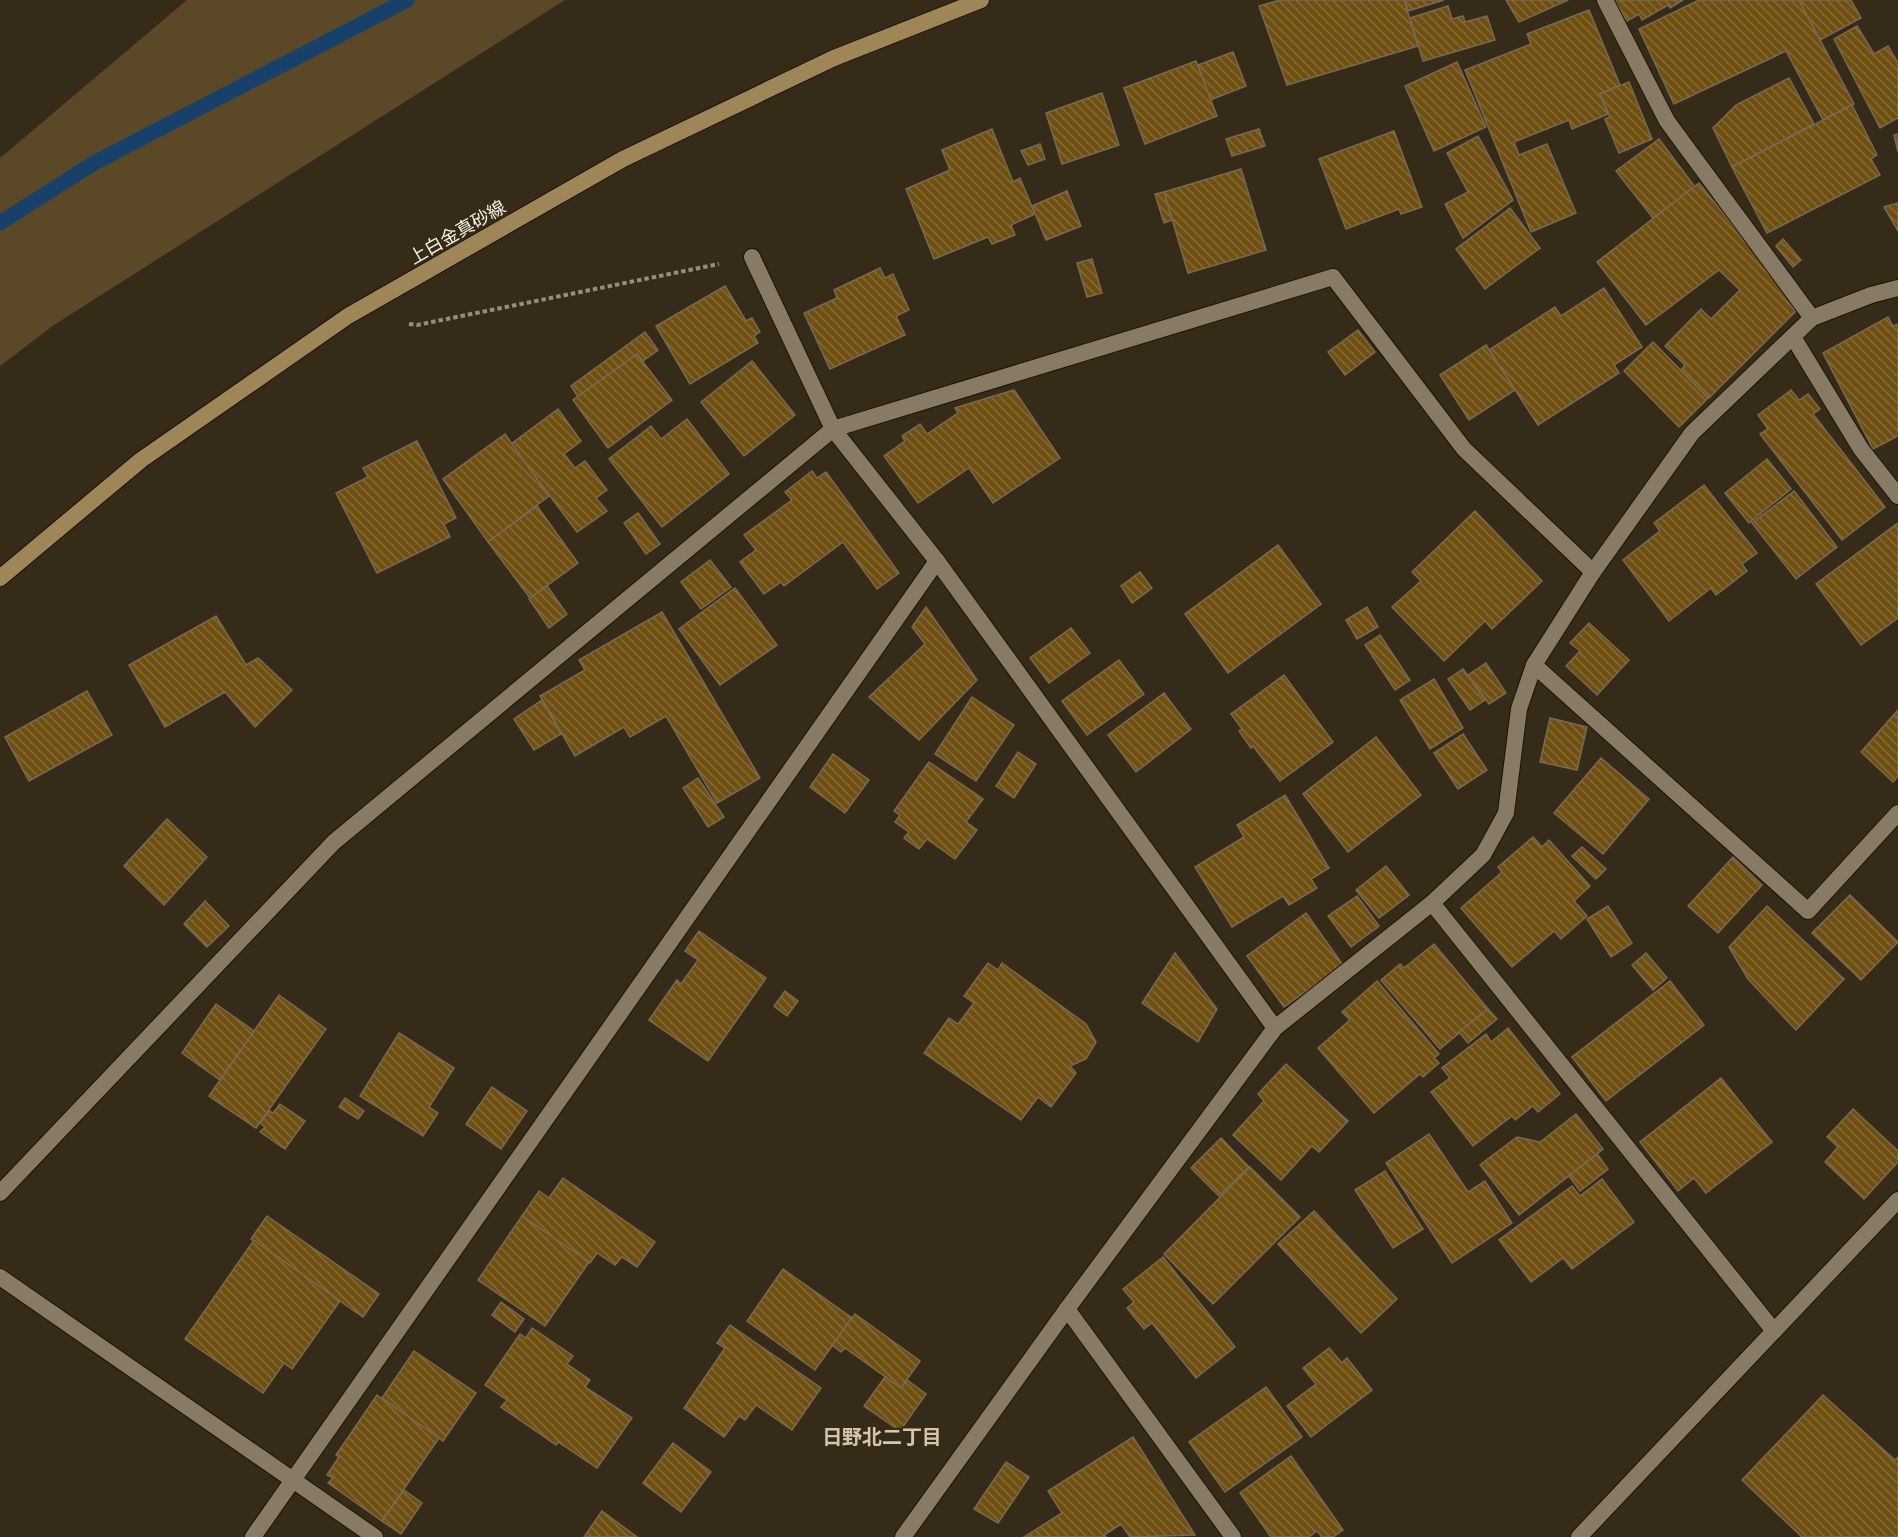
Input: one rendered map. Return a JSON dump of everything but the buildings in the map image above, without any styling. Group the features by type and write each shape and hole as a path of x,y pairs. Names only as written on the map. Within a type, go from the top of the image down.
{"main road":[{"name":"上白金真砂線","path":"0,578 141,460 348,316 623,159 834,58 981,0"}],"street":[{"path":"1605,0 1667,121 1812,318"},
{"path":"752,257 833,429 937,561 1275,1028"},
{"path":"0,1193 334,842 833,429 1333,277 1464,448 1593,572"},
{"path":"903,1537 1275,1028 1432,903 1483,855 1506,813 1519,709 1534,665 1593,572 1692,433 1812,318 1871,295 1898,288"},
{"path":"1793,337 1861,449 1898,496"},
{"path":"253,1537 937,561"},
{"path":"1534,665 1808,910 1898,813"},
{"path":"1432,903 1774,1331"},
{"path":"1579,1537 1898,1200"},
{"path":"0,1277 375,1537"},
{"path":"1067,1310 1233,1537"}],"path":[{"path":"405,323 417,325 752,257"}],"shaded area":[{"path":"187,0 565,0 54,325 0,366 0,158"}],"waterway":[{"path":"0,223 94,163 407,0"}],"district":[{"name":"日野北二丁目","path":"882,1436"}]}
